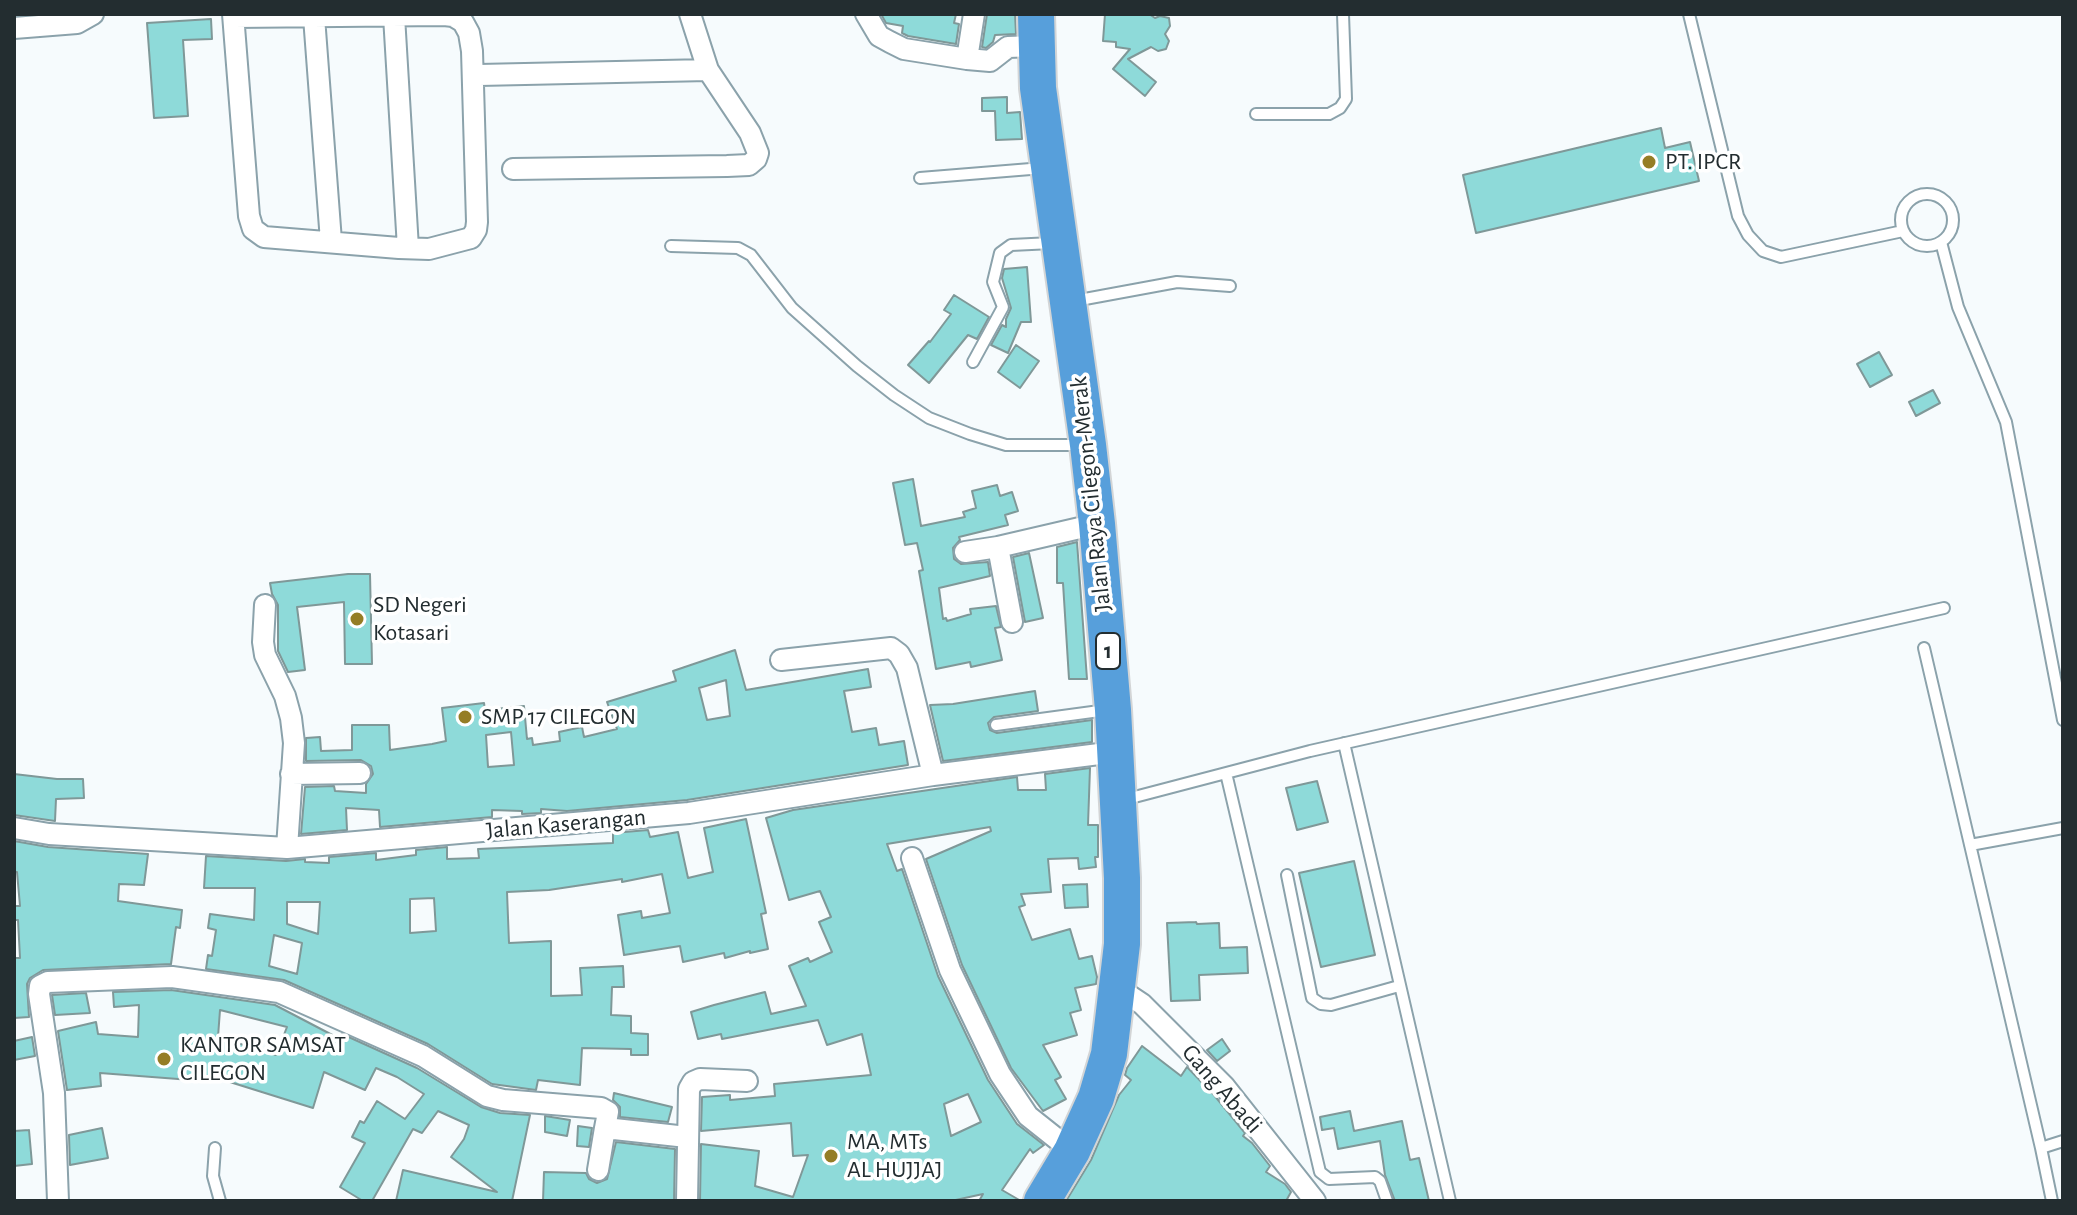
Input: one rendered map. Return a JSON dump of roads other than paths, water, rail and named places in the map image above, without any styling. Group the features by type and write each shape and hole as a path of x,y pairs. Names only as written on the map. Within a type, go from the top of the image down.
{"highway":[{"name":"Jalan Raya Cilegon-Merak","path":"1036,54 1058,243 1097,524 1113,710 1122,878 1122,944 1109,1054 1096,1098 1072,1151 1042,1201"}],"street":[{"path":"14,28 77,23 93,14"},
{"path":"513,169 749,165 756,159 758,153 750,133 708,70 690,14"},
{"path":"866,14 879,36 904,49 990,61 1008,47 1036,54"},
{"path":"967,59 974,14"},
{"path":"234,15 314,17 453,16 463,22 469,33 472,51 476,230 471,238 429,249 264,237 253,229 249,216 234,15"},
{"path":"394,16 408,248"},
{"path":"314,17 331,241"},
{"path":"479,75 708,70"},
{"path":"965,552 1097,524"},
{"path":"998,547 1012,622"},
{"path":"265,605 265,655 285,696 294,743 287,848"},
{"path":"781,660 891,648 899,654 907,668 933,775"},
{"name":"Jalan Kaserangan","path":"14,828 49,834 287,848 689,813 933,775 1115,752"},
{"path":"291,774 360,773"},
{"path":"912,858 950,970 1000,1074 1028,1116 1072,1151"},
{"path":"58,1201 54,1093 39,994 40,986 48,982 172,977 279,992 423,1056 487,1096 604,1109 608,1112 598,1170"},
{"name":"Gang Abadi","path":"1118,988 1142,1004 1224,1086 1315,1201"},
{"path":"687,1201 689,1089 693,1082 700,1079 747,1081"},
{"path":"605,1128 687,1137"}],"lane":[{"path":"1256,114 1329,114 1340,108 1346,99 1343,14"},
{"path":"1689,14 1738,216 1748,235 1763,251 1781,257 1903,231"},
{"path":"920,178 1049,167"},
{"path":"1919,194 1933,194 1946,202 1953,216 1951,230 1941,242 1920,245 1903,231 1900,216 1906,203 1919,194"},
{"path":"1941,242 1958,307 2006,422 2063,720"},
{"path":"973,362 1003,307 993,282 1000,253 1011,245 1058,243"},
{"path":"671,246 738,248 751,255 792,308 857,366 929,418 1006,445 1088,445"},
{"path":"1068,302 1177,282 1230,286"},
{"path":"1117,801 1344,743 1944,608"},
{"path":"1924,648 2052,1201"},
{"path":"996,725 1113,710"},
{"path":"1344,743 1450,1201"},
{"path":"1226,773 1320,1172 1329,1179 1375,1177 1380,1181 1387,1201"},
{"path":"1970,845 2063,828"},
{"path":"1287,875 1312,998 1321,1004 1331,1005 1399,986"},
{"path":"2041,1148 2063,1141"},
{"path":"215,1148 213,1176 220,1201"}],"place":[{"name":"PT. IPCR","path":"1649,162"},
{"name":"SD Negeri Kotasari","path":"357,619"},
{"name":"SMP 17 CILEGON","path":"465,717"},
{"name":"KANTOR SAMSAT CILEGON","path":"164,1059"},
{"name":"MA, MTs AL HUJJAJ","path":"831,1156"}]}
